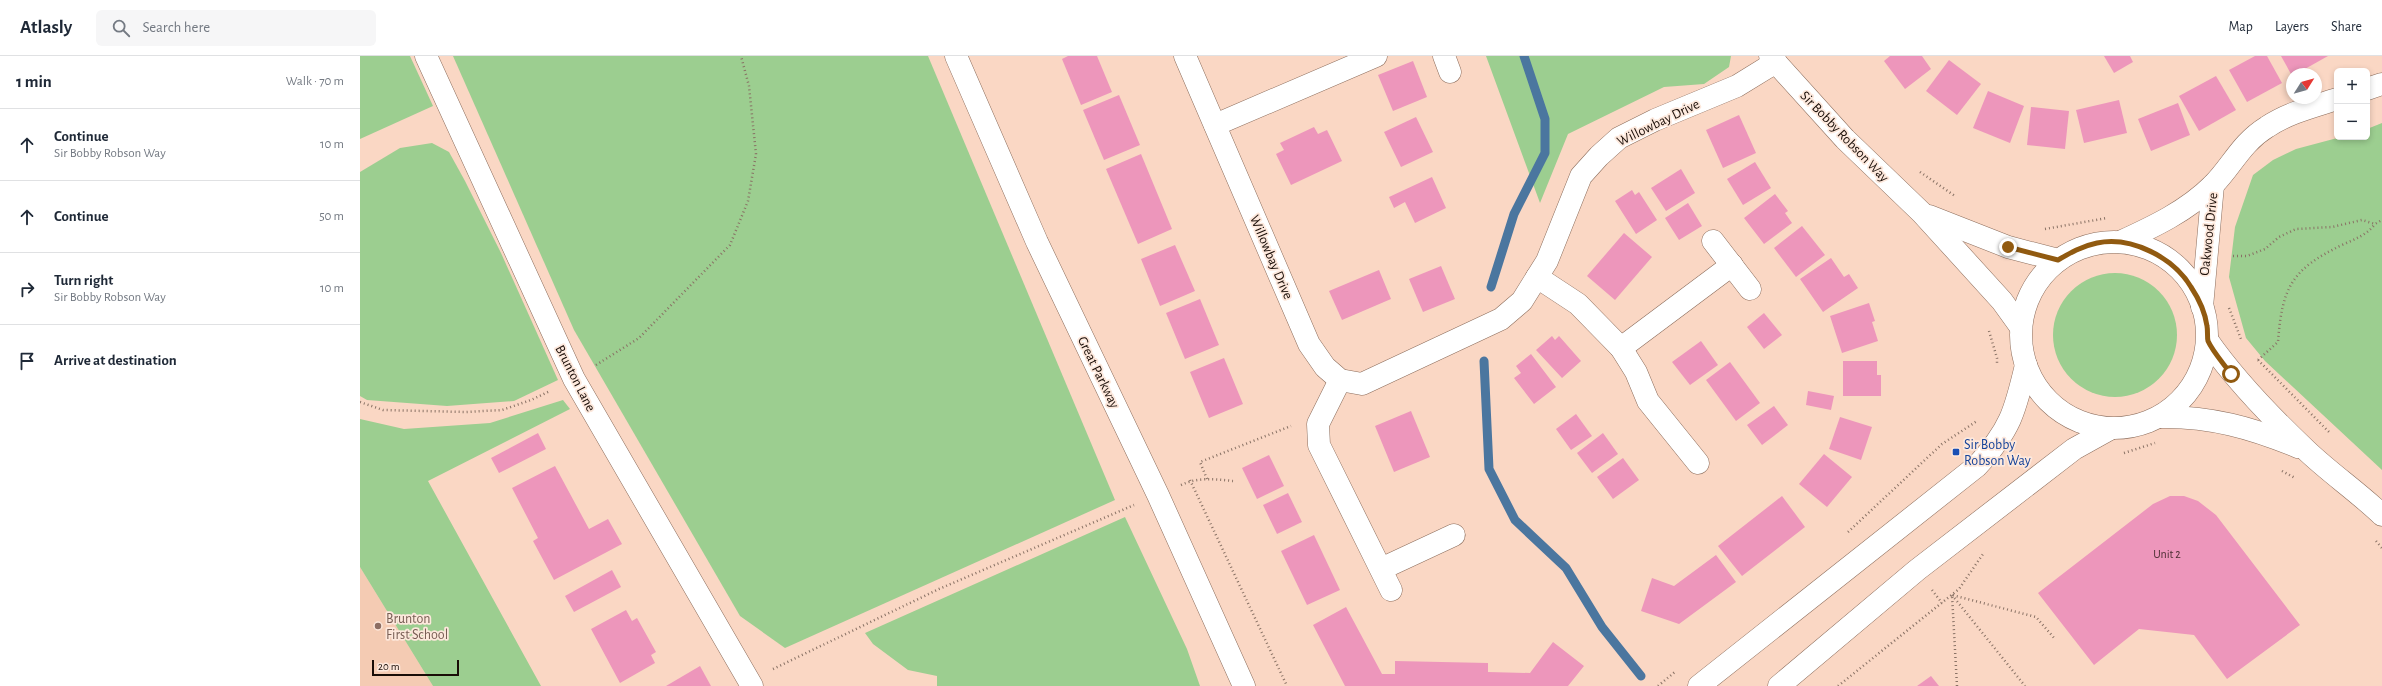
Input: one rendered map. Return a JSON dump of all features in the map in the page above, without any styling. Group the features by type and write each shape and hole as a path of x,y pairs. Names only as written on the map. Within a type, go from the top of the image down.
{"street":[{"name":"Brunton Lane","path":"426,56 574,379 751,683"},
{"name":"Great Parkway","path":"956,56 1036,242 1158,495 1244,686"},
{"name":"Willowbay Drive","path":"1185,56 1309,344 1325,367 1340,380 1362,384 1501,320 1522,301 1547,261 1581,176 1599,156 1619,138 1655,120 1738,86 1773,59"},
{"path":"1215,125 1376,56"},
{"name":"Sir Bobby Robson Way","path":"1773,59 1845,139 1922,213 2002,301 2020,326"},
{"path":"2370,88 2382,84"},
{"name":"Oakwood Drive","path":"2120,242 2176,215 2213,185 2237,152 2266,128 2294,112 2334,100"},
{"name":"Oakwood Drive","path":"2202,307 2213,185"},
{"name":"Sir Bobby Robson Way","path":"1922,213 1962,231 2014,249 2058,260"},
{"path":"1713,241 1750,289"},
{"path":"2120,242 2147,250 2176,268 2191,286 2202,307 2208,341 2206,356 2193,386 2183,398 2160,417 2149,422 2127,428 2110,429 2091,425 2074,418 2058,407 2036,382 2026,365 2020,346 2020,326 2026,301 2039,278 2058,260 2077,249 2098,243 2120,242"},
{"path":"1621,348 1732,265"},
{"path":"1537,276 1578,304 1621,348 1636,372 1648,400 1698,463"},
{"path":"2208,341 2231,374 2307,451 2382,515"},
{"path":"1699,686 1977,466 2005,432 2018,398 2026,365"},
{"path":"1340,380 1318,424 1319,445 1391,590"},
{"path":"2160,417 2191,416 2230,424 2274,437 2307,451"},
{"path":"1779,686 1917,570 2074,449 2110,429"},
{"path":"1381,569 1454,535"}],"path":[{"path":"360,402 383,410 466,412 502,410 531,400 574,379 639,338 730,245 748,201 756,154 749,86 741,56"},
{"path":"1919,171 1961,200"},
{"path":"2232,256 2248,256 2259,252 2279,237 2296,229 2332,227 2362,220 2375,224"},
{"path":"2258,360 2278,342 2280,311 2288,287 2302,270 2326,253 2369,232 2375,224 2382,220"},
{"path":"1988,328 1997,358 1997,371"},
{"path":"1207,479 1200,462 1323,414"},
{"path":"1845,535 1942,444 1980,419"},
{"path":"2121,454 2160,442"},
{"path":"2279,469 2297,479"},
{"path":"751,683 938,589 1190,480 1207,479 1233,482"},
{"path":"1190,480 1286,686"},
{"path":"2370,535 2382,548"},
{"path":"1838,686 1960,589 1988,547"},
{"path":"1952,595 2036,617 2055,639"},
{"path":"1952,595 1956,686"},
{"path":"1952,595 2025,686"},
{"path":"1658,686 1682,666"}],"shaded area":[{"name":"Brunton First School","path":"360,567 433,686 360,686"}],"green space":[{"path":"360,56 410,56 433,106 360,139"},
{"path":"453,56 928,56 1115,500 785,648 740,616 574,330"},
{"path":"1486,56 1731,56 1729,67 1704,84 1664,87 1568,134 1540,203"},
{"path":"2382,123 2382,470 2265,361 2246,338 2229,277 2235,227 2253,175 2273,160 2296,149 2334,139 2370,140 2370,128"},
{"path":"432,143 449,152 465,181 501,253 558,380 514,401 447,406 367,400 360,396 360,172 400,148"},
{"path":"2115,273 2127,274 2139,278 2149,283 2159,291 2167,301 2172,311 2176,323 2176,347 2172,359 2167,369 2159,379 2149,387 2139,392 2127,396 2115,397 2103,396 2091,392 2081,387 2071,379 2063,369 2058,359 2054,347 2053,335 2054,323 2058,311 2063,301 2071,291 2081,283 2091,278 2103,274"},
{"path":"563,400 570,409 428,481 541,686 433,686 360,567 360,419 404,429 490,423"},
{"path":"1125,517 1187,649 1200,686 937,686 937,676 908,670 873,644 865,633"}],"building":[{"path":"1068,56 1097,56 1112,92 1081,105 1062,59"},
{"path":"1890,56 1922,56 1931,69 1905,89 1884,61"},
{"path":"2104,56 2130,56 2133,62 2114,73"},
{"path":"2255,56 2267,56 2282,83 2247,102 2229,70"},
{"path":"2281,56 2328,56 2307,68 2288,68"},
{"path":"1949,60 1981,84 1957,115 1926,91"},
{"path":"1413,61 1427,97 1393,111 1378,75"},
{"path":"2216,76 2236,110 2199,131 2179,96"},
{"path":"1988,91 2024,106 2010,143 1973,128"},
{"path":"1119,95 1140,145 1104,160 1083,110"},
{"path":"2119,100 2127,133 2084,143 2076,110"},
{"path":"2178,103 2190,135 2151,151 2138,119"},
{"path":"2031,107 2069,111 2065,149 2027,145"},
{"path":"1739,115 1756,153 1723,168 1706,130"},
{"path":"1416,117 1433,152 1401,167 1384,132"},
{"path":"1314,127 1318,134 1327,130 1342,161 1291,185 1276,154 1284,150 1280,143"},
{"path":"1141,154 1172,229 1138,244 1106,169"},
{"path":"1755,162 1771,188 1743,205 1727,179"},
{"path":"1681,169 1695,193 1666,211 1651,188"},
{"path":"1432,177 1446,208 1415,223 1405,202 1394,208 1389,197"},
{"path":"1632,190 1635,195 1639,192 1657,220 1636,234 1615,201"},
{"path":"1775,194 1788,211 1785,213 1792,223 1764,244 1744,218"},
{"path":"1688,203 1702,226 1679,240 1665,218"},
{"path":"1802,226 1825,255 1796,277 1774,248"},
{"path":"1624,233 1652,257 1615,300 1587,276"},
{"path":"1175,245 1195,291 1160,306 1141,259"},
{"path":"1831,258 1844,277 1849,274 1858,288 1823,312 1800,279"},
{"path":"1441,266 1455,299 1423,312 1409,279"},
{"path":"1379,270 1391,299 1342,320 1329,291"},
{"path":"1200,299 1219,345 1185,359 1166,313"},
{"path":"1869,303 1875,321 1872,322 1878,341 1842,353 1830,316"},
{"path":"1764,313 1782,335 1764,349 1747,327"},
{"path":"1552,336 1555,340 1559,336 1581,361 1562,378 1536,350"},
{"path":"1701,341 1718,365 1690,385 1672,362"},
{"path":"1531,354 1556,387 1534,404 1514,378 1521,373 1516,366"},
{"path":"1224,358 1243,404 1209,418 1190,372"},
{"path":"1843,361 1877,361 1877,375 1881,375 1881,396 1843,396"},
{"path":"1730,362 1760,403 1736,421 1706,380"},
{"path":"1808,391 1834,396 1831,410 1806,405"},
{"path":"1774,406 1788,425 1762,445 1747,425"},
{"path":"1411,411 1430,457 1394,472 1375,426"},
{"path":"1576,414 1592,436 1571,450 1556,429"},
{"path":"1840,417 1872,427 1861,460 1829,449"},
{"path":"538,433 546,449 499,473 491,458"},
{"path":"1603,433 1618,454 1592,473 1577,453"},
{"path":"1824,454 1852,477 1827,507 1799,484"},
{"path":"1269,455 1284,486 1257,499 1242,468"},
{"path":"1623,458 1639,480 1613,499 1597,477"},
{"path":"555,466 589,529 608,519 622,544 554,580 533,541 538,538 512,488"},
{"path":"1288,493 1302,522 1277,534 1263,505"},
{"path":"1782,496 1805,527 1742,576 1718,546"},
{"path":"2170,496 2184,496 2198,501 2216,515 2300,625 2227,679 2194,635 2139,629 2094,665 2038,593 2153,504"},
{"path":"1314,535 1340,590 1307,605 1281,551"},
{"path":"1716,555 1736,582 1679,624 1641,611 1652,578 1674,586"},
{"path":"612,570 621,587 574,612 565,596"},
{"path":"1346,607 1382,674 1395,674 1395,661 1488,663 1488,672 1530,673 1553,642 1584,666 1568,686 1345,686 1313,625"},
{"path":"626,610 632,621 637,618 656,652 651,655 655,663 620,683 591,629"},
{"path":"700,666 711,686 666,686"},
{"path":"1931,676 1939,686 1917,686"}],"waterway":[{"path":"1491,287 1514,214 1545,153 1545,119 1524,56"},
{"path":"1484,361 1489,469 1515,520 1566,568 1602,627 1641,676"}],"place":[{"name":"Sir Bobby Robson Way","path":"1956,452"},
{"name":"Brunton First School","path":"378,626"}],"route":[{"path":"2008,247 2058,260 2077,249 2098,243 2120,242 2141,248 2159,256 2176,268 2191,286 2202,307 2207,326 2208,341 2231,374"}]}
